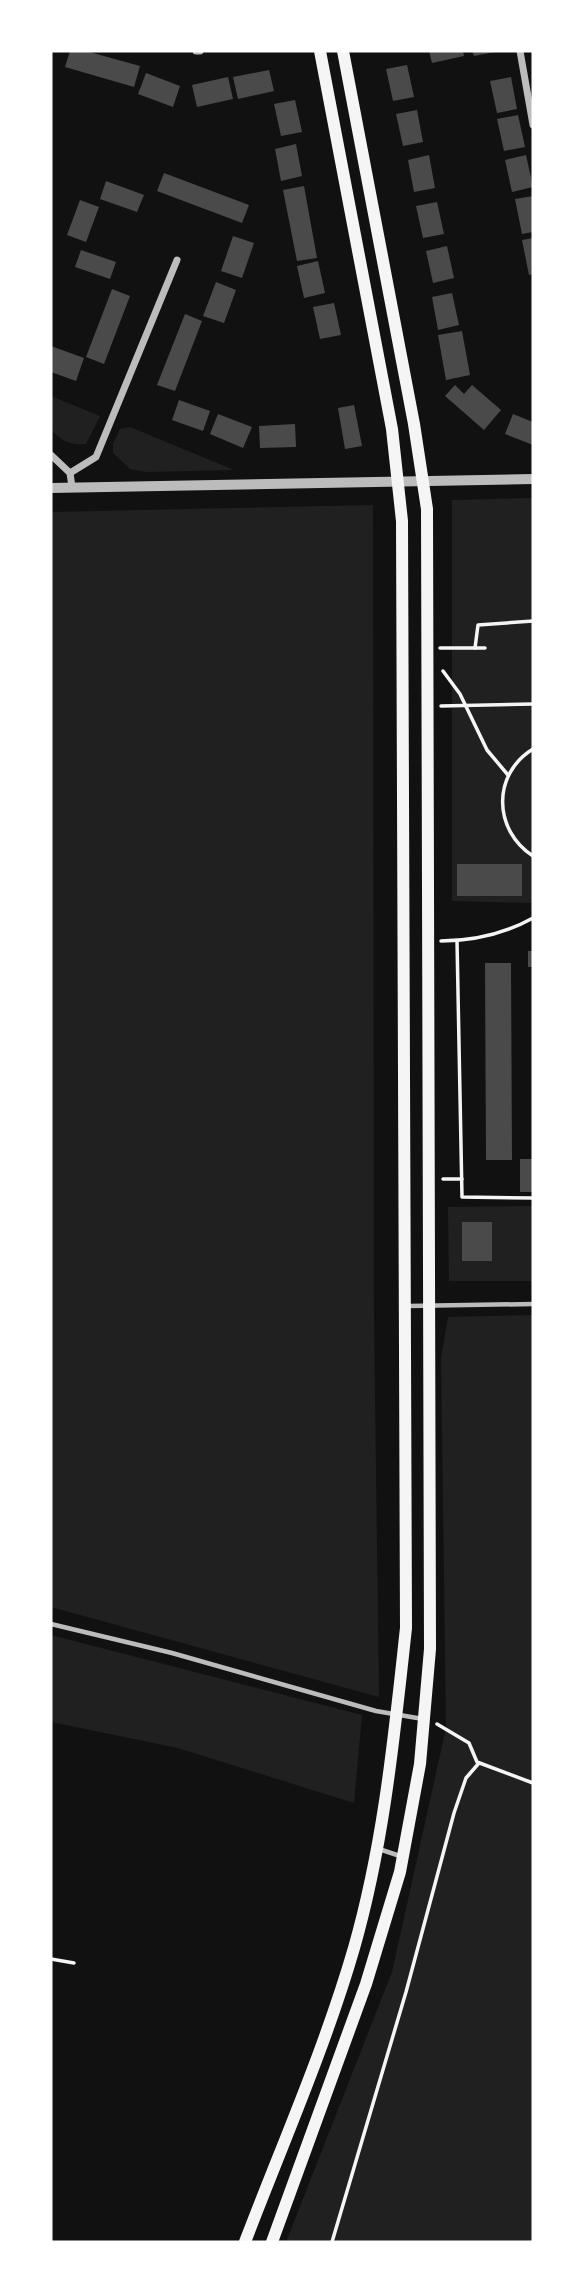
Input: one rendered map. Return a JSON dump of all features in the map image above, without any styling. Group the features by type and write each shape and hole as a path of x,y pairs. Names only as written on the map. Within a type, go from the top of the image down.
{"main road":[{"path":"245,2242 316,2058 354,1949 378,1849 390,1780 406,1628 401,820 403,542 400,479 320,51"},
{"path":"272,2242 366,1984 403,1857 425,1720 430,1649 427,509 343,51"}],"street":[{"path":"520,51 533,125"},
{"path":"70,473 96,457 177,260"},
{"path":"51,455 70,473 72,487"},
{"path":"51,488 400,479 533,479"}],"lane":[{"path":"405,1306 533,1304"},
{"path":"51,1624 172,1653 397,1716 425,1720"},
{"path":"378,1849 403,1857"}],"path":[{"path":"475,648 478,625 533,621"},
{"path":"427,648 485,648"},
{"path":"427,648 465,705 487,750 508,775"},
{"path":"439,694 441,706 533,704"},
{"path":"533,749 522,757 508,775 502,797 504,819 514,839 533,856"},
{"path":"428,941 457,941 513,929 533,918"},
{"path":"457,941 462,1197 533,1198"},
{"path":"430,1180 462,1179"},
{"path":"425,1720 469,1743 479,1763 533,1783"},
{"path":"332,2242 406,1992 454,1813 466,1778 479,1763"},
{"path":"51,1959 74,1963"}],"shaded area":[{"path":"51,396 100,416 86,444 67,442 51,430"},
{"path":"130,427 234,470 147,472 130,469 113,453 113,444 120,429"},
{"path":"533,498 533,903 452,901 452,500"},
{"path":"373,505 374,1319 379,1697 51,1607 51,512"},
{"path":"533,1206 533,1281 449,1281 448,1207"},
{"path":"533,1315 533,2242 286,2242 392,1972 446,1728 441,1358 448,1317"},
{"path":"51,1635 362,1715 354,1803 178,1748 51,1722"}],"building":[{"path":"70,51 86,51 140,66 134,87 65,67"},
{"path":"429,51 463,51 464,56 432,63"},
{"path":"472,51 495,51 495,52 474,56"},
{"path":"407,65 414,97 393,101 386,69"},
{"path":"269,70 274,91 238,99 233,77"},
{"path":"146,73 180,86 173,107 138,94"},
{"path":"228,77 233,99 197,107 192,85"},
{"path":"511,77 517,109 497,113 490,81"},
{"path":"295,100 302,132 281,136 274,104"},
{"path":"417,110 423,142 403,146 396,114"},
{"path":"518,115 525,147 504,151 497,119"},
{"path":"296,144 302,176 281,181 275,149"},
{"path":"429,155 435,188 414,192 408,160"},
{"path":"526,155 533,187 512,192 505,160"},
{"path":"164,173 249,205 242,223 157,191"},
{"path":"106,181 144,195 137,212 100,199"},
{"path":"304,186 317,258 297,261 283,190"},
{"path":"533,196 533,232 522,234 515,199"},
{"path":"80,200 99,207 86,242 67,235"},
{"path":"437,202 444,234 423,238 416,206"},
{"path":"233,236 254,243 242,278 221,271"},
{"path":"533,238 533,274 529,275 522,240"},
{"path":"447,246 454,278 433,283 426,251"},
{"path":"81,250 116,262 110,279 75,267"},
{"path":"318,261 325,293 304,298 297,266"},
{"path":"216,282 236,290 224,323 203,316"},
{"path":"112,289 130,296 104,364 86,357"},
{"path":"452,293 459,325 438,330 432,297"},
{"path":"334,303 341,335 320,339 313,307"},
{"path":"185,314 202,321 175,391 157,385"},
{"path":"462,331 470,375 446,380 438,335"},
{"path":"51,346 84,358 76,381 51,372"},
{"path":"455,385 464,394 472,385 501,410 484,430 445,396"},
{"path":"179,400 210,411 203,431 172,420"},
{"path":"354,405 362,446 345,449 338,408"},
{"path":"218,414 252,427 243,448 210,434"},
{"path":"513,414 533,422 533,445 505,434"},
{"path":"295,424 296,447 260,448 259,426"},
{"path":"457,864 522,864 522,896 457,896"},
{"path":"528,951 533,951 533,967 528,967"},
{"path":"485,963 511,963 512,1160 486,1160"},
{"path":"520,1159 533,1159 533,1192 520,1192"},
{"path":"462,1222 492,1222 492,1261 462,1261"}]}
